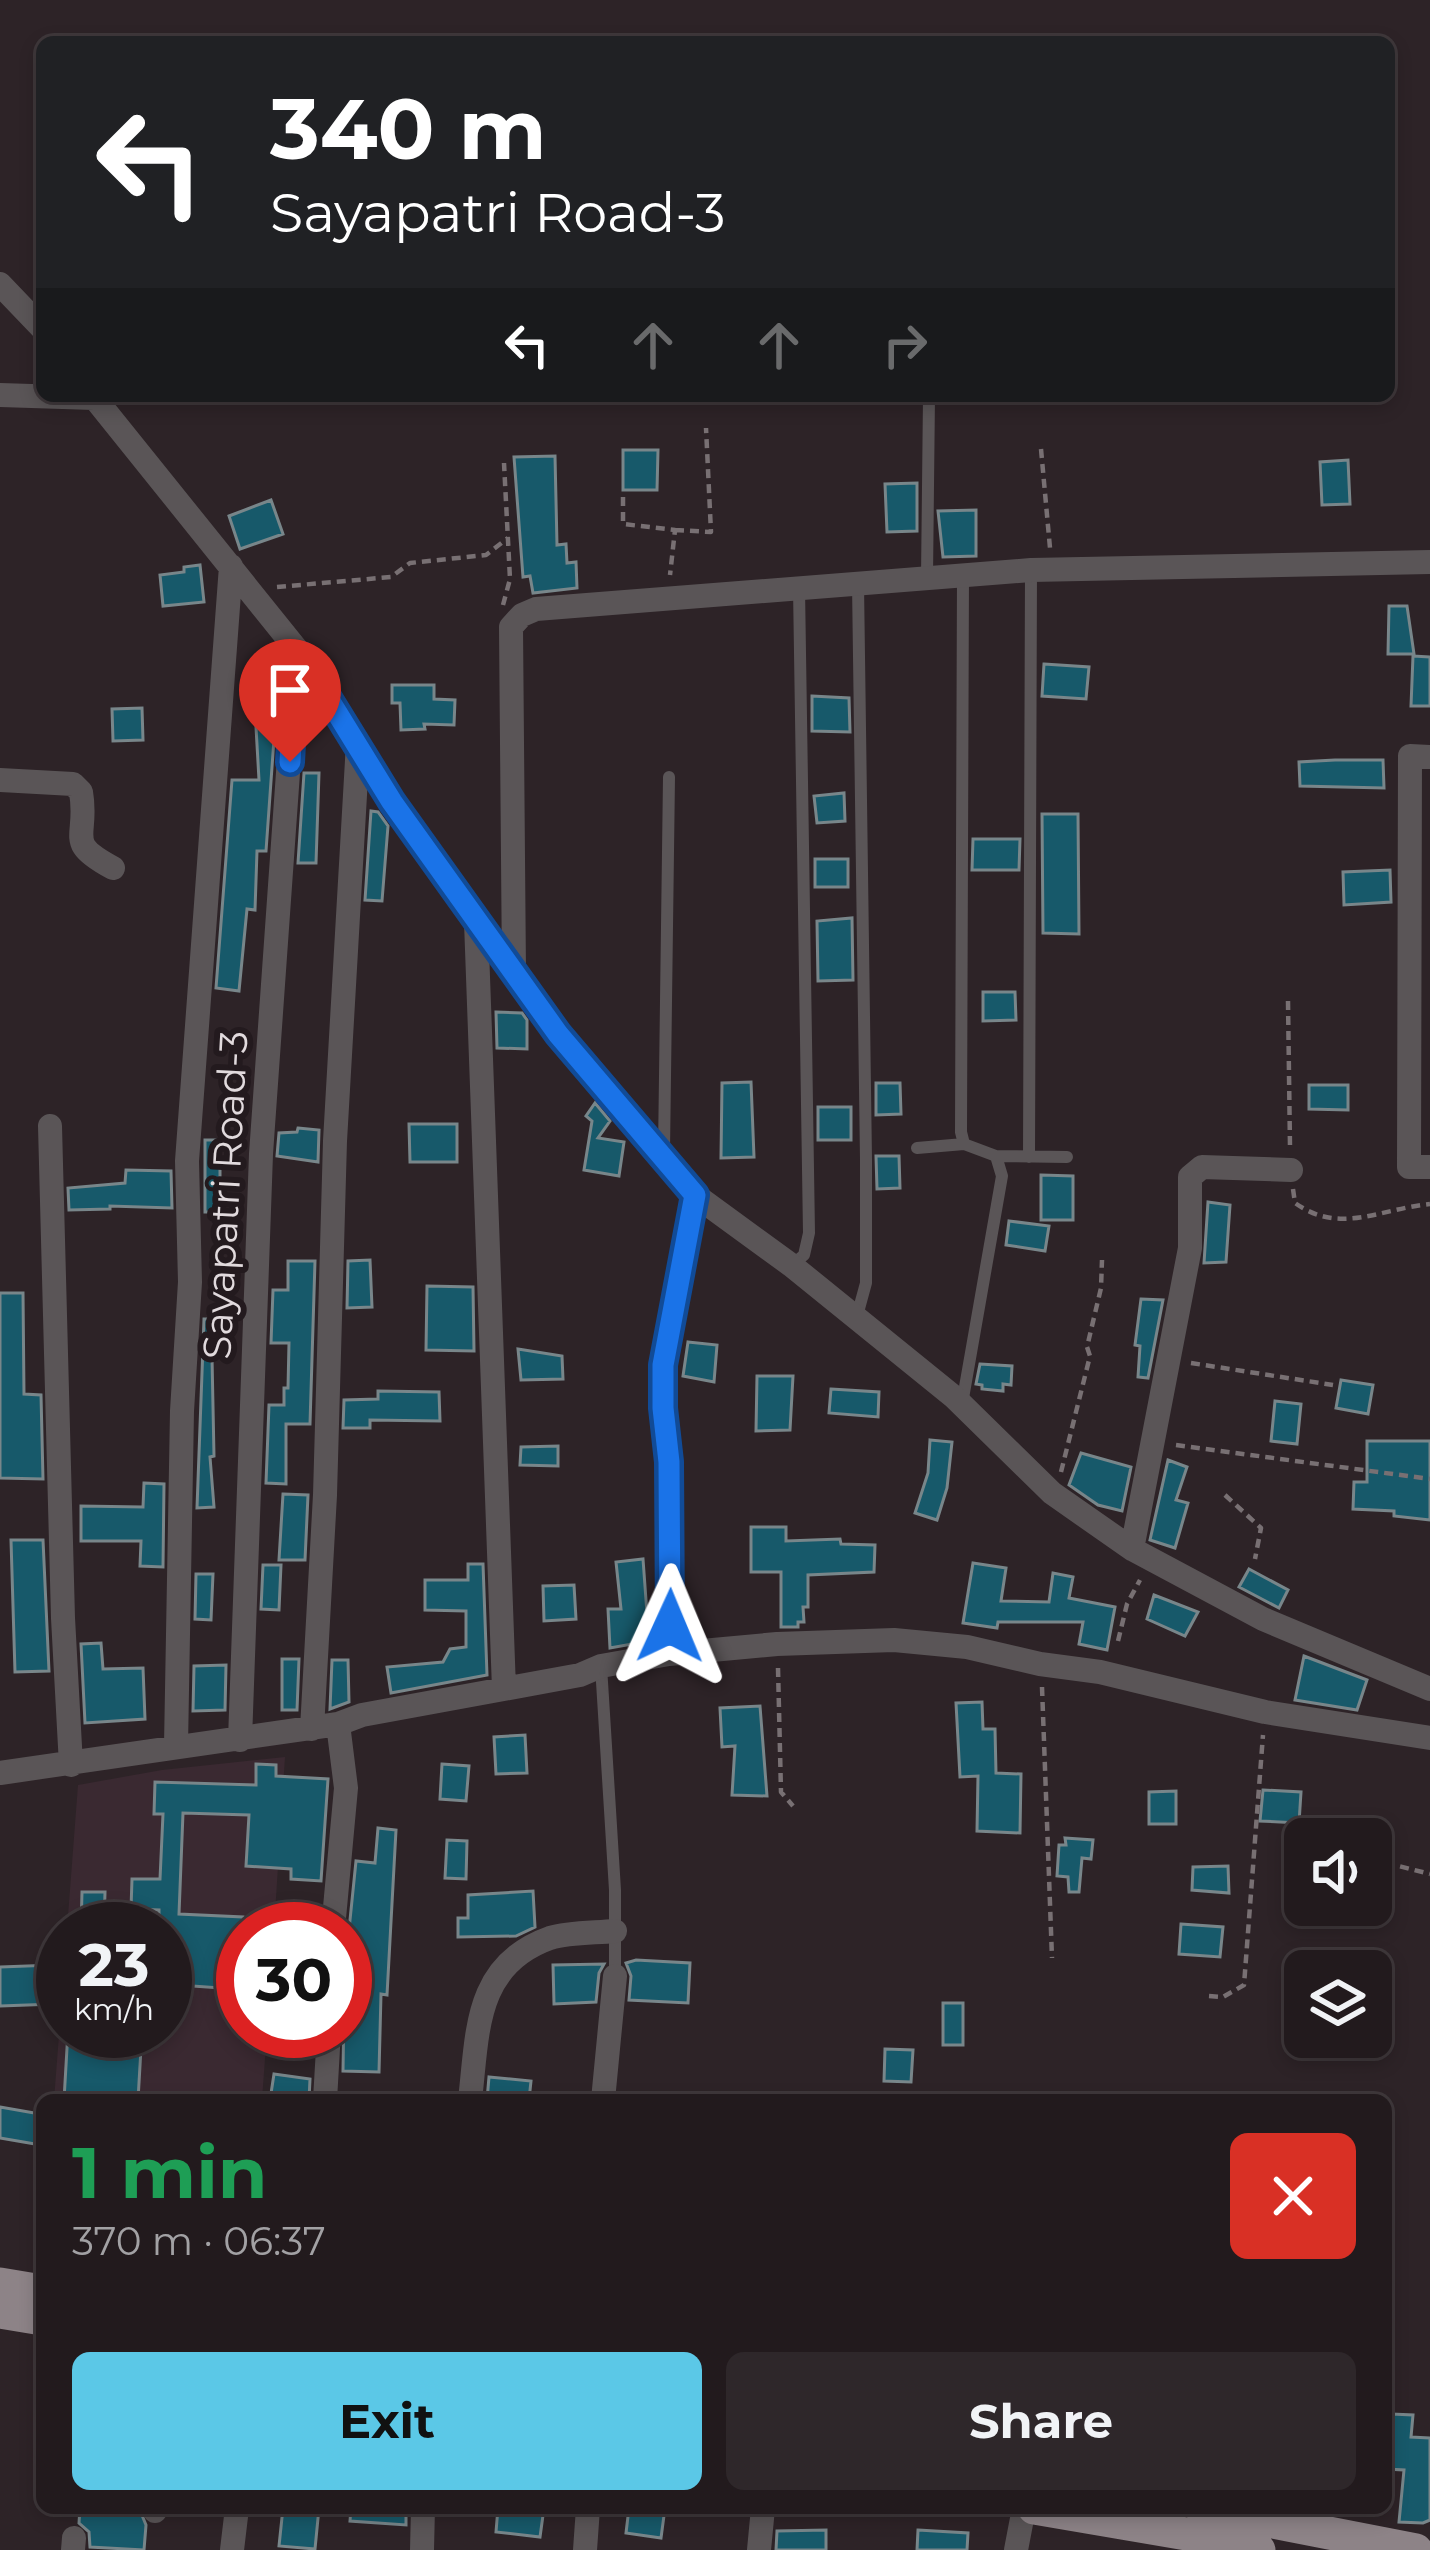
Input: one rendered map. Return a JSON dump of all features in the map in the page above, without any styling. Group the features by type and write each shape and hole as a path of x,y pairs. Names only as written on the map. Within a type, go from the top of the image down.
{"main road":[{"path":"0,2284 36,2290"},
{"path":"0,2312 36,2318"},
{"path":"1069,2514 1259,2550"},
{"path":"1221,2514 1305,2539 1416,2550"}],"street":[{"path":"0,284 36,322"},
{"path":"0,395 36,396"},
{"path":"97,402 302,656 392,802 558,1034 695,1195 856,1317 962,1406 1052,1493 1142,1554 1263,1618 1429,1682"},
{"path":"514,973 511,627 522,615 536,609 963,575 1430,562"},
{"path":"176,1746 182,1411 190,1282 188,1160 231,566"},
{"name":"Sayapatri Road-3","path":"239,1739 261,1154 294,688 302,656"},
{"path":"312,1729 326,1495 336,1118 358,743"},
{"path":"1430,757 1410,756 1409,1167 1430,1167"},
{"path":"0,780 73,784 81,791 86,854 113,868"},
{"path":"476,922 504,1689"},
{"path":"50,1126 71,1765"},
{"path":"1142,1554 1152,1442 1190,1248 1190,1177 1202,1167 1291,1170"},
{"path":"669,1654 669,1462 663,1365 695,1195"},
{"path":"0,1773 312,1729 669,1654 895,1640 967,1647 1123,1677 1265,1712 1430,1738"},
{"path":"335,1902 346,1788 338,1724"},
{"path":"471,2094 477,2023 505,1961 552,1937 615,1931"},
{"path":"604,2094 615,1976"},
{"path":"325,2094 327,2058"},
{"path":"232,2550 236,2514"},
{"path":"422,2550 423,2514"},
{"path":"585,2550 588,2514"},
{"path":"759,2550 763,2514"},
{"path":"1016,2550 1023,2514"}],"lane":[{"path":"927,578 929,402"},
{"path":"1029,1156 1041,571"},
{"path":"963,575 964,1144"},
{"path":"856,1317 866,1283 858,584"},
{"path":"791,1265 804,1255 809,1233 799,588"},
{"path":"664,1158 669,777"},
{"path":"916,1148 964,1144 996,1156 1067,1157"},
{"path":"962,1406 1002,1176 996,1156"},
{"path":"601,1666 615,1976"}],"path":[{"path":"623,497 623,524 711,532 706,428"},
{"path":"1041,448 1041,571"},
{"path":"505,463 510,579 502,601 511,627"},
{"path":"667,598 675,530"},
{"path":"247,589 391,577 410,563 486,555 508,538"},
{"path":"1288,1001 1294,1203 1317,1218 1348,1220 1430,1204"},
{"path":"1052,1493 1063,1467 1090,1356 1102,1260"},
{"path":"1169,1356 1333,1384"},
{"path":"1152,1442 1430,1479"},
{"path":"1225,1495 1261,1528 1255,1559"},
{"path":"1118,1641 1142,1554"},
{"path":"777,1644 781,1792 793,1806"},
{"path":"1040,1664 1052,1958"},
{"path":"1209,1996 1222,1996 1244,1985 1265,1712"},
{"path":"1392,1864 1430,1874"}],"shaded area":[{"path":"285,1757 276,1902 216,1902 216,2058 265,2058 262,2094 54,2094 57,2058 192,2058 192,1902 69,1902 78,1785 162,1770"}],"building":[{"path":"623,450 658,450 657,490 623,490"},
{"path":"555,456 557,545 566,544 567,563 576,562 577,588 533,593 530,576 523,577 514,457"},
{"path":"1348,460 1350,504 1322,505 1320,462"},
{"path":"917,483 917,531 887,532 885,484"},
{"path":"271,500 283,534 240,549 229,516"},
{"path":"976,510 976,556 943,557 938,511"},
{"path":"200,565 204,602 163,606 160,575"},
{"path":"1389,606 1407,606 1414,654 1388,654"},
{"path":"1413,656 1430,657 1430,706 1411,706"},
{"path":"1044,664 1089,667 1086,699 1042,696"},
{"path":"392,685 434,685 434,699 455,700 454,725 424,724 425,729 401,730 400,703 392,703"},
{"path":"812,696 849,698 850,732 812,731"},
{"path":"142,708 143,740 113,741 112,709"},
{"path":"275,725 266,851 257,851 255,910 247,909 239,991 216,988 232,780 259,780 256,727"},
{"path":"1383,760 1384,788 1300,786 1299,762"},
{"path":"304,773 319,773 316,863 298,863"},
{"path":"844,793 845,821 817,823 814,796"},
{"path":"371,811 378,812 388,826 382,901 365,900"},
{"path":"1042,814 1078,814 1079,934 1043,933"},
{"path":"973,839 1020,839 1019,870 972,870"},
{"path":"815,859 848,859 848,887 815,887"},
{"path":"1390,870 1391,902 1344,905 1343,872"},
{"path":"852,918 853,980 818,981 817,921"},
{"path":"983,992 1015,992 1016,1020 983,1021"},
{"path":"496,1012 522,1013 527,1020 527,1049 497,1048"},
{"path":"751,1082 754,1157 721,1158 722,1083"},
{"path":"876,1083 900,1083 901,1114 876,1115"},
{"path":"1309,1085 1348,1085 1348,1110 1309,1109"},
{"path":"595,1103 610,1121 598,1138 624,1142 619,1176 584,1170 592,1121 586,1116"},
{"path":"818,1107 851,1107 851,1140 818,1140"},
{"path":"409,1124 457,1124 457,1162 410,1162"},
{"path":"298,1128 319,1130 318,1162 277,1156 279,1133 297,1132"},
{"path":"205,1140 220,1140 220,1212 205,1212"},
{"path":"876,1156 899,1156 900,1188 877,1189"},
{"path":"126,1170 171,1171 172,1208 69,1210 68,1188 125,1183"},
{"path":"1041,1175 1073,1176 1073,1220 1041,1220"},
{"path":"1208,1202 1230,1205 1226,1262 1204,1263"},
{"path":"1009,1221 1049,1226 1045,1251 1006,1245"},
{"path":"370,1260 372,1307 347,1308 348,1261"},
{"path":"288,1261 315,1261 310,1424 286,1424 286,1484 266,1483 269,1405 284,1405 284,1388 288,1388 289,1343 271,1343 273,1290 288,1290"},
{"path":"427,1286 473,1287 474,1351 426,1350"},
{"path":"0,1293 23,1293 24,1394 41,1395 43,1479 0,1478"},
{"path":"1141,1299 1163,1300 1148,1378 1138,1377 1140,1346 1135,1345"},
{"path":"204,1319 220,1319 220,1357 212,1357 214,1507 197,1508"},
{"path":"688,1342 717,1345 714,1382 683,1376"},
{"path":"518,1349 562,1356 563,1379 521,1380"},
{"path":"980,1364 1012,1366 1011,1385 1003,1384 1003,1391 982,1389 976,1384"},
{"path":"757,1376 793,1376 790,1430 756,1431"},
{"path":"1341,1380 1373,1385 1368,1414 1336,1408"},
{"path":"831,1389 879,1392 878,1417 829,1413"},
{"path":"378,1391 439,1392 440,1421 370,1420 370,1428 343,1428 344,1400 378,1399"},
{"path":"1275,1401 1301,1404 1297,1444 1271,1441"},
{"path":"930,1440 952,1442 947,1488 937,1520 915,1513 928,1473"},
{"path":"1367,1441 1430,1441 1430,1520 1394,1516 1394,1511 1353,1509 1354,1482 1367,1482"},
{"path":"558,1446 558,1466 520,1465 521,1447"},
{"path":"1081,1453 1131,1467 1122,1511 1098,1505 1069,1485"},
{"path":"1168,1460 1187,1467 1176,1500 1188,1503 1175,1548 1150,1540"},
{"path":"144,1483 164,1484 163,1567 140,1566 141,1541 81,1541 81,1506 143,1507"},
{"path":"283,1494 308,1495 305,1560 279,1560"},
{"path":"751,1527 786,1527 786,1541 840,1539 841,1544 875,1545 874,1572 808,1575 804,1622 798,1622 798,1627 781,1627 781,1572 751,1572"},
{"path":"11,1540 43,1540 49,1671 15,1672"},
{"path":"643,1559 649,1641 610,1648 608,1609 621,1609 616,1562"},
{"path":"973,1563 1006,1568 1001,1601 1049,1602 1053,1573 1073,1577 1069,1598 1115,1607 1107,1650 1079,1644 1083,1622 998,1622 997,1628 963,1623"},
{"path":"468,1564 483,1564 487,1675 391,1693 387,1667 443,1662 450,1649 466,1647 466,1611 425,1610 425,1580 468,1580"},
{"path":"263,1565 281,1565 279,1610 261,1609"},
{"path":"1249,1569 1288,1590 1279,1608 1239,1587"},
{"path":"196,1574 213,1574 211,1620 195,1619"},
{"path":"574,1585 576,1619 544,1621 543,1586"},
{"path":"1154,1595 1198,1612 1185,1636 1147,1619"},
{"path":"101,1643 103,1669 143,1668 145,1719 85,1723 81,1644"},
{"path":"1304,1656 1367,1680 1357,1710 1295,1700"},
{"path":"282,1659 299,1659 297,1710 282,1710"},
{"path":"332,1660 348,1660 349,1702 330,1709"},
{"path":"226,1665 225,1710 193,1711 194,1666"},
{"path":"982,1702 983,1729 995,1729 996,1773 1021,1774 1020,1833 977,1831 978,1776 960,1777 956,1703"},
{"path":"760,1706 767,1796 732,1795 735,1746 722,1747 720,1708"},
{"path":"525,1735 527,1773 496,1774 494,1737"},
{"path":"256,1764 276,1765 276,1776 328,1779 321,1881 291,1879 291,1869 246,1866 249,1815 183,1813 179,1902 131,1902 132,1879 160,1879 163,1814 154,1814 155,1782 256,1785"},
{"path":"442,1764 469,1766 466,1801 440,1799"},
{"path":"1263,1790 1301,1792 1299,1818 1260,1821"},
{"path":"1176,1791 1176,1824 1149,1824 1149,1792"},
{"path":"378,1828 396,1830 379,2072 343,2071 343,2058 372,2058 372,1902 352,1902 356,1861 375,1863"},
{"path":"1065,1838 1093,1840 1091,1859 1082,1858 1079,1892 1069,1892 1068,1877 1057,1876 1059,1845 1066,1845"},
{"path":"447,1840 467,1841 466,1879 445,1878"},
{"path":"1228,1866 1229,1893 1192,1890 1193,1867"},
{"path":"533,1891 535,1927 516,1936 458,1937 458,1918 468,1918 468,1895"},
{"path":"82,1892 105,1892 105,1902 82,1902"},
{"path":"192,1915 216,1916 216,1988 192,1986"},
{"path":"1181,1924 1223,1927 1220,1957 1179,1954"},
{"path":"626,1963 690,1963 688,2003 629,2000 631,1976"},
{"path":"604,1964 596,2002 554,2004 553,1965"},
{"path":"36,1966 36,2005 0,2006 0,1967"},
{"path":"943,2003 963,2003 963,2045 943,2045"},
{"path":"885,2049 913,2050 911,2082 884,2081"},
{"path":"66,2058 140,2058 138,2094 64,2094"},
{"path":"274,2074 310,2079 309,2094 271,2094"},
{"path":"489,2077 531,2081 530,2094 488,2094"},
{"path":"0,2107 36,2113 35,2144 0,2138"},
{"path":"1392,2414 1413,2415 1411,2437 1430,2438 1430,2520 1399,2522 1404,2470 1392,2469"},
{"path":"80,2514 141,2514 146,2525 144,2550 90,2547 89,2532 79,2523"},
{"path":"282,2514 318,2514 315,2549 279,2546"},
{"path":"351,2514 406,2514 406,2525 350,2521"},
{"path":"498,2514 543,2514 540,2537 496,2532"},
{"path":"628,2514 664,2514 661,2538 626,2533"},
{"path":"826,2530 826,2550 776,2550 777,2531"},
{"path":"918,2530 968,2533 967,2550 917,2550"}],"route":[{"path":"290,762 294,688 302,656 392,802 558,1034 695,1195 663,1365 670,1626"}]}
